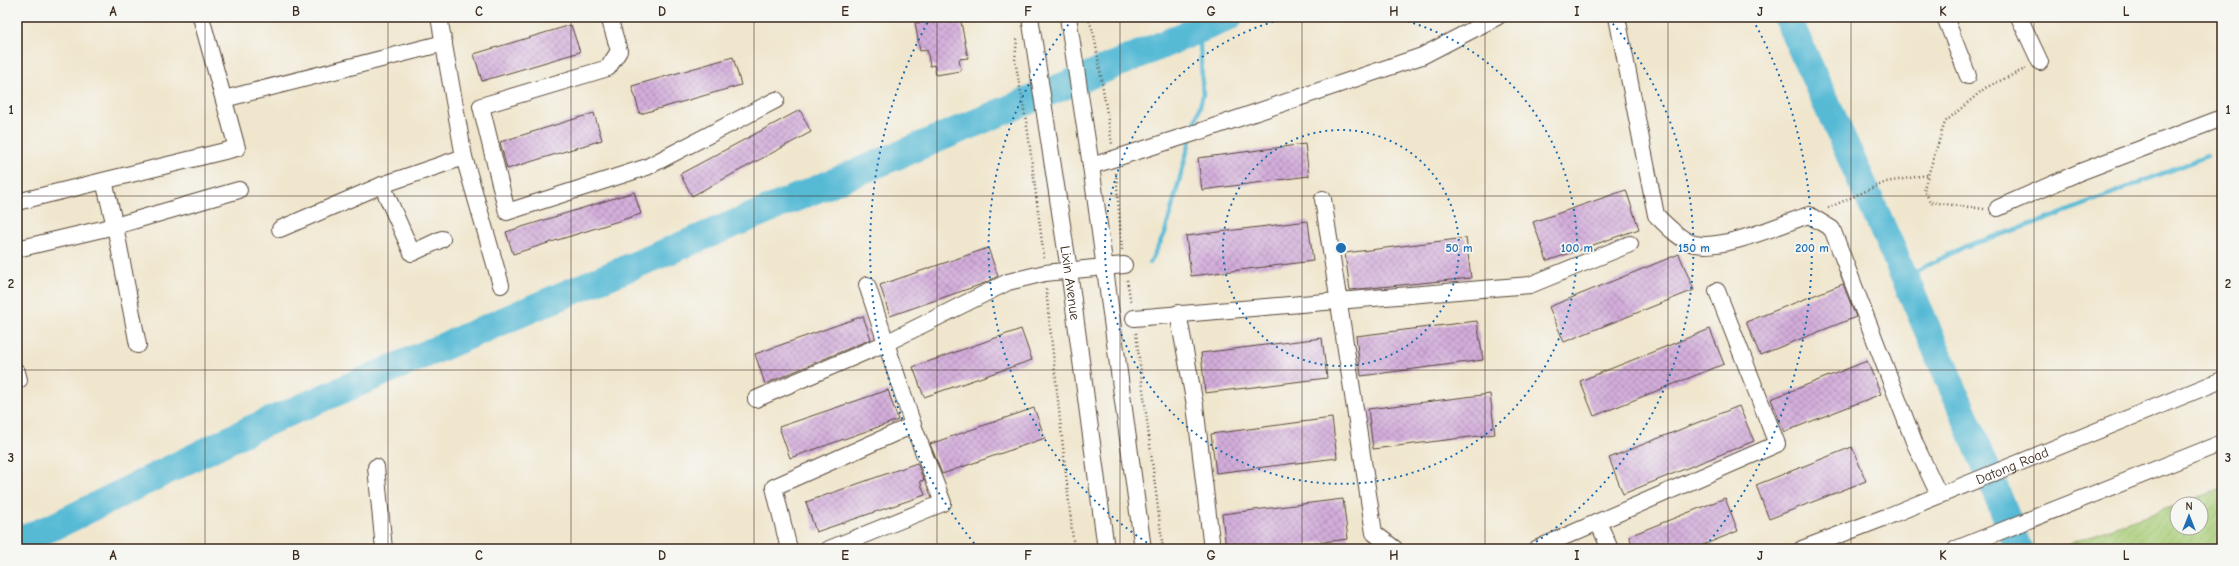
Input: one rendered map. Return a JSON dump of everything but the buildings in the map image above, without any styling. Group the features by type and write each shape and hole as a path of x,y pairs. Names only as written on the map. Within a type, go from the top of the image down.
{"street":[{"path":"17,202 104,182 237,148 201,17"},
{"path":"439,17 464,157 500,285"},
{"path":"609,17 618,51 608,68 481,106 507,212 647,167 776,100"},
{"name":"Lixin Avenue","path":"1030,17 1069,270 1106,549"},
{"path":"1091,166 1204,130 1422,56 1497,17"},
{"path":"1616,17 1656,215 1670,229 1694,244 1721,245 1809,215 1832,229 1915,444 1946,493"},
{"path":"1945,17 1968,76"},
{"path":"2019,17 2040,62"},
{"path":"1074,20 1083,112 1143,549"},
{"path":"224,99 444,43"},
{"path":"1998,208 2080,172 2222,118"},
{"path":"280,229 382,185 464,157"},
{"path":"104,182 116,226 138,345"},
{"path":"382,185 412,252 442,239"},
{"path":"17,249 116,226 239,190"},
{"path":"1322,199 1374,533 1395,549"},
{"path":"1134,318 1178,313 1530,285 1630,244"},
{"path":"756,399 886,344 1008,282 1045,273 1124,265"},
{"path":"829,549 943,503 913,425 867,285"},
{"path":"1536,549 1777,444 1717,291"},
{"path":"1178,313 1195,405 1212,549"},
{"path":"17,372 19,380 17,381"},
{"name":"Datong Road","path":"1802,549 1946,493 2222,380"},
{"path":"789,549 774,487 913,425"},
{"path":"1963,546 2222,443"},
{"path":"376,467 384,549"},
{"path":"1598,522 1610,549"}],"path":[{"path":"1088,17 1094,34 1104,93"},
{"name":"Lixin Avenue","path":"1015,60 1028,132 1045,273 1048,316 1074,549"},
{"path":"1998,208 1979,209 1930,202 1924,188 1927,176 1945,122 1985,88 2040,62"},
{"path":"1834,206 1886,182 1927,176"}],"green space":[{"path":"2222,489 2222,549 2054,549 2169,508 2169,536 2209,536 2209,496 2202,496"}],"waterway":[{"path":"17,541 55,526 251,429 580,288 1229,17"},
{"path":"1787,17 1877,215 1964,415 2019,549"},
{"path":"1193,130 1203,95 1199,29"},
{"path":"1150,263 1165,233 1191,137"},
{"path":"1905,277 1964,247 2047,219 2207,156"}]}
